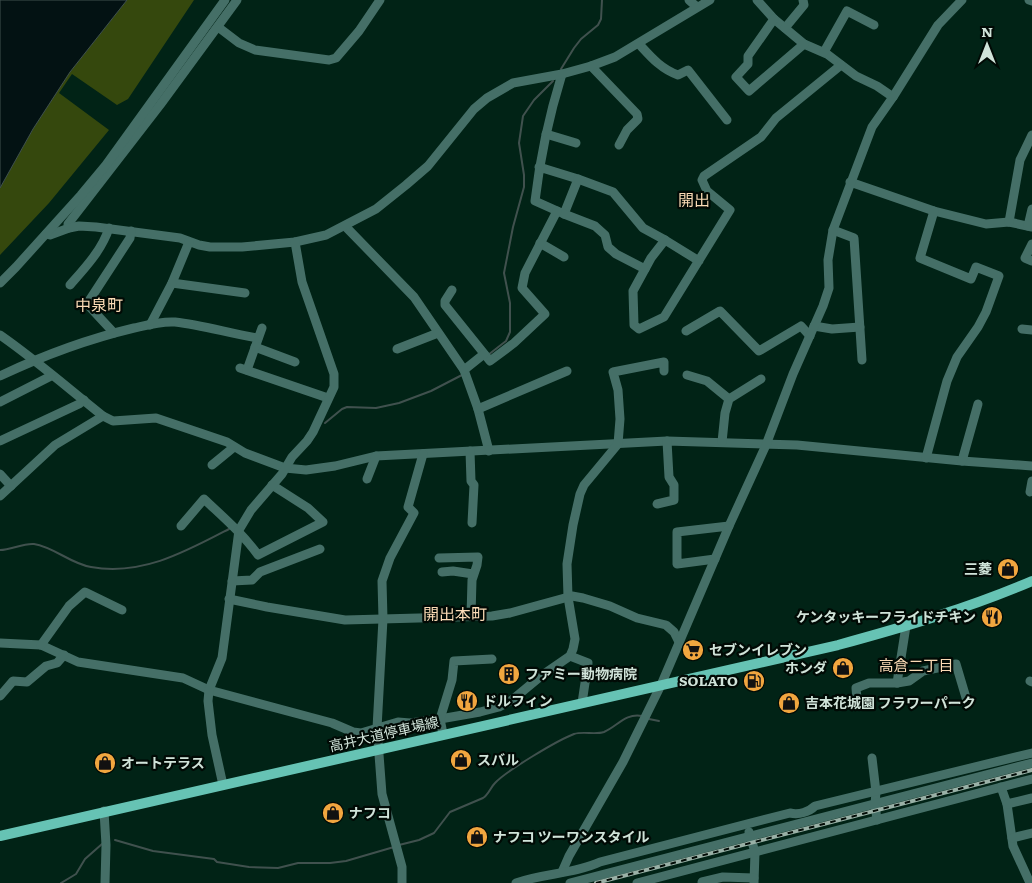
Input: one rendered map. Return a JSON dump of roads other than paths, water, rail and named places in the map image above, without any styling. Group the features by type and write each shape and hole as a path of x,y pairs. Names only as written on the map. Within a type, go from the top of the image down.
{"main road":[{"name":"高井大道停車場線","path":"0,836 838,644 956,611 1032,581"}],"street":[{"path":"0,283 106,165 226,0"},
{"path":"69,228 68,224 149,120 237,0"},
{"path":"218,27 239,43 255,50 329,60 336,58 380,0"},
{"path":"689,0 697,7"},
{"path":"46,234 50,235 79,226 109,228 180,238 210,247 242,247 295,242 326,235 376,208 428,166 474,108 487,98 513,83 562,74 615,58 710,0"},
{"path":"757,0 774,19 804,44 824,52 856,76 878,86 893,97"},
{"path":"785,28 804,5 803,0"},
{"path":"562,872 569,856 623,762 661,685 728,526 766,444 829,288 828,260 833,230 872,127 938,25 962,0"},
{"path":"824,52 848,11 874,25"},
{"path":"774,19 748,56 748,64 736,77 748,91 804,44"},
{"path":"638,44 668,72 678,75 688,70 727,120"},
{"path":"666,240 651,258 633,291 634,325 639,329 664,317 730,210 707,191 702,180 704,176 761,137 776,118 842,65"},
{"path":"591,66 637,114 638,119 626,130 619,145"},
{"path":"562,74 546,134 539,167 535,201 595,226 605,235 608,247 616,254 644,269"},
{"path":"546,134 576,143"},
{"path":"1009,222 1020,160 1032,135"},
{"path":"539,167 613,192 643,228 666,240 698,261"},
{"path":"452,290 445,301 445,305 490,361 514,343 545,314 522,288 525,274 540,243 578,179"},
{"path":"850,182 934,211 986,224 1009,222 1030,227 1032,209"},
{"path":"926,458 947,381 957,357 986,312 999,276 976,267 971,279 920,258 934,211"},
{"path":"345,226 414,297 464,370 478,409 488,451"},
{"path":"70,285 101,246 109,228"},
{"path":"833,230 854,238 862,360"},
{"path":"114,333 87,304 130,238 131,231"},
{"path":"150,324 172,283 189,242"},
{"path":"223,785 209,719 208,701 210,690 222,658 239,530 251,510 285,468 292,456 310,436 334,388 334,374 302,282 295,242"},
{"path":"540,243 564,258"},
{"path":"1032,244 1025,258 1032,261"},
{"path":"172,283 245,293"},
{"path":"686,331 720,311 759,351 801,326 810,336"},
{"path":"0,376 34,360 114,333 150,324 174,322 257,342 292,358"},
{"path":"814,326 832,329 860,327"},
{"path":"262,328 243,369 328,398"},
{"path":"397,349 438,333"},
{"path":"0,335 103,416 113,420 156,418 226,442 245,453 285,468 317,469 376,456 667,441 797,445 1032,466"},
{"path":"464,370 484,354"},
{"path":"0,643 41,645 71,659 89,664 183,678 210,690 332,723 360,733 398,722 410,723 440,719 499,707 512,700 541,676 570,656 573,649 575,639 568,597 568,564 573,525 580,494 584,486 618,444 620,419 618,390 613,372 664,362 664,371"},
{"path":"478,409 568,371"},
{"path":"687,375 707,381 729,399"},
{"path":"0,402 51,376"},
{"path":"722,442 725,413 729,399 761,379"},
{"path":"0,442 84,400"},
{"path":"962,461 978,404"},
{"path":"0,496 56,444 103,416"},
{"path":"657,504 674,500 674,485 669,477 667,441"},
{"path":"212,465 234,447"},
{"path":"470,452 471,481 474,485 472,523"},
{"path":"402,883 402,867 382,794 378,749 377,728 383,619 382,581 390,558 414,513 408,507 423,454"},
{"path":"367,479 376,456"},
{"path":"0,474 11,486"},
{"path":"1030,492 1032,481"},
{"path":"181,526 204,499 239,530 243,538 258,555 323,522 308,508 272,485"},
{"path":"715,560 677,564 677,532 728,526"},
{"path":"232,581 252,580 260,572 320,549"},
{"path":"439,558 478,557 474,574 471,616"},
{"path":"442,572 454,571 474,574"},
{"path":"41,645 69,606 85,592 122,610"},
{"path":"229,599 345,620 510,613 568,597 583,598 610,606 637,618 666,624 674,632 679,642"},
{"path":"897,683 906,626"},
{"path":"0,696 13,681 27,682 46,666 57,662 64,655"},
{"path":"570,656 588,664 582,703"},
{"path":"442,734 440,719 452,680 454,661 492,659"},
{"path":"857,699 856,688 869,683 909,681 924,671 956,664 967,701"},
{"path":"499,707 504,720"},
{"path":"516,883 588,868 600,862 746,824 811,810 815,806 1032,753"},
{"path":"872,758 877,820"},
{"path":"570,883 1032,763"},
{"path":"637,883 669,879 755,852 1032,779"},
{"path":"1001,788 1007,804 1013,846 1030,883"},
{"path":"1007,804 1032,798"},
{"path":"104,812 106,845 104,883"},
{"path":"702,882 723,877 754,881 755,852 746,824"},
{"path":"1012,838 1032,833"}],"waterway":[{"path":"561,69 581,39 598,25 601,19 602,0"},
{"path":"488,355 506,341 510,332 510,303 504,273 513,227 524,187 519,143 523,116 534,100 553,81"},
{"path":"325,423 347,407 376,408 399,403 431,391 462,375"},
{"path":"0,550 34,544 49,548 76,563 91,567 128,568 145,565 179,554 229,529"},
{"path":"399,845 419,840 434,833 450,812 483,798 501,778 556,742 578,733 604,732 626,718 642,716"},
{"path":"649,719 659,721"},
{"path":"115,840 153,851 214,859 217,862 249,867 278,868 298,863 346,861 394,847"},
{"path":"61,883 76,874 85,859 102,844"}],"railway":[{"path":"596,883 1032,770"}],"place":[{"name":"三菱","path":"1008,569"},
{"name":"ケンタッキーフライドチキン","path":"992,617"},
{"name":"セブンイレブン","path":"693,650"},
{"name":"ホンダ","path":"843,668"},
{"name":"ファミー動物病院","path":"509,674"},
{"name":"SOLATO","path":"754,681"},
{"name":"ドルフィン","path":"467,701"},
{"name":"吉本花城園 フラワーパーク","path":"789,703"},
{"name":"スバル","path":"461,760"},
{"name":"オートテラス","path":"105,763"},
{"name":"ナフコ","path":"333,813"},
{"name":"ナフコ ツーワンスタイル","path":"477,837"}],"district":[{"name":"開出","path":"694,200"},
{"name":"中泉町","path":"99,305"},
{"name":"開出本町","path":"455,614"},
{"name":"高倉二丁目","path":"916,666"}]}
